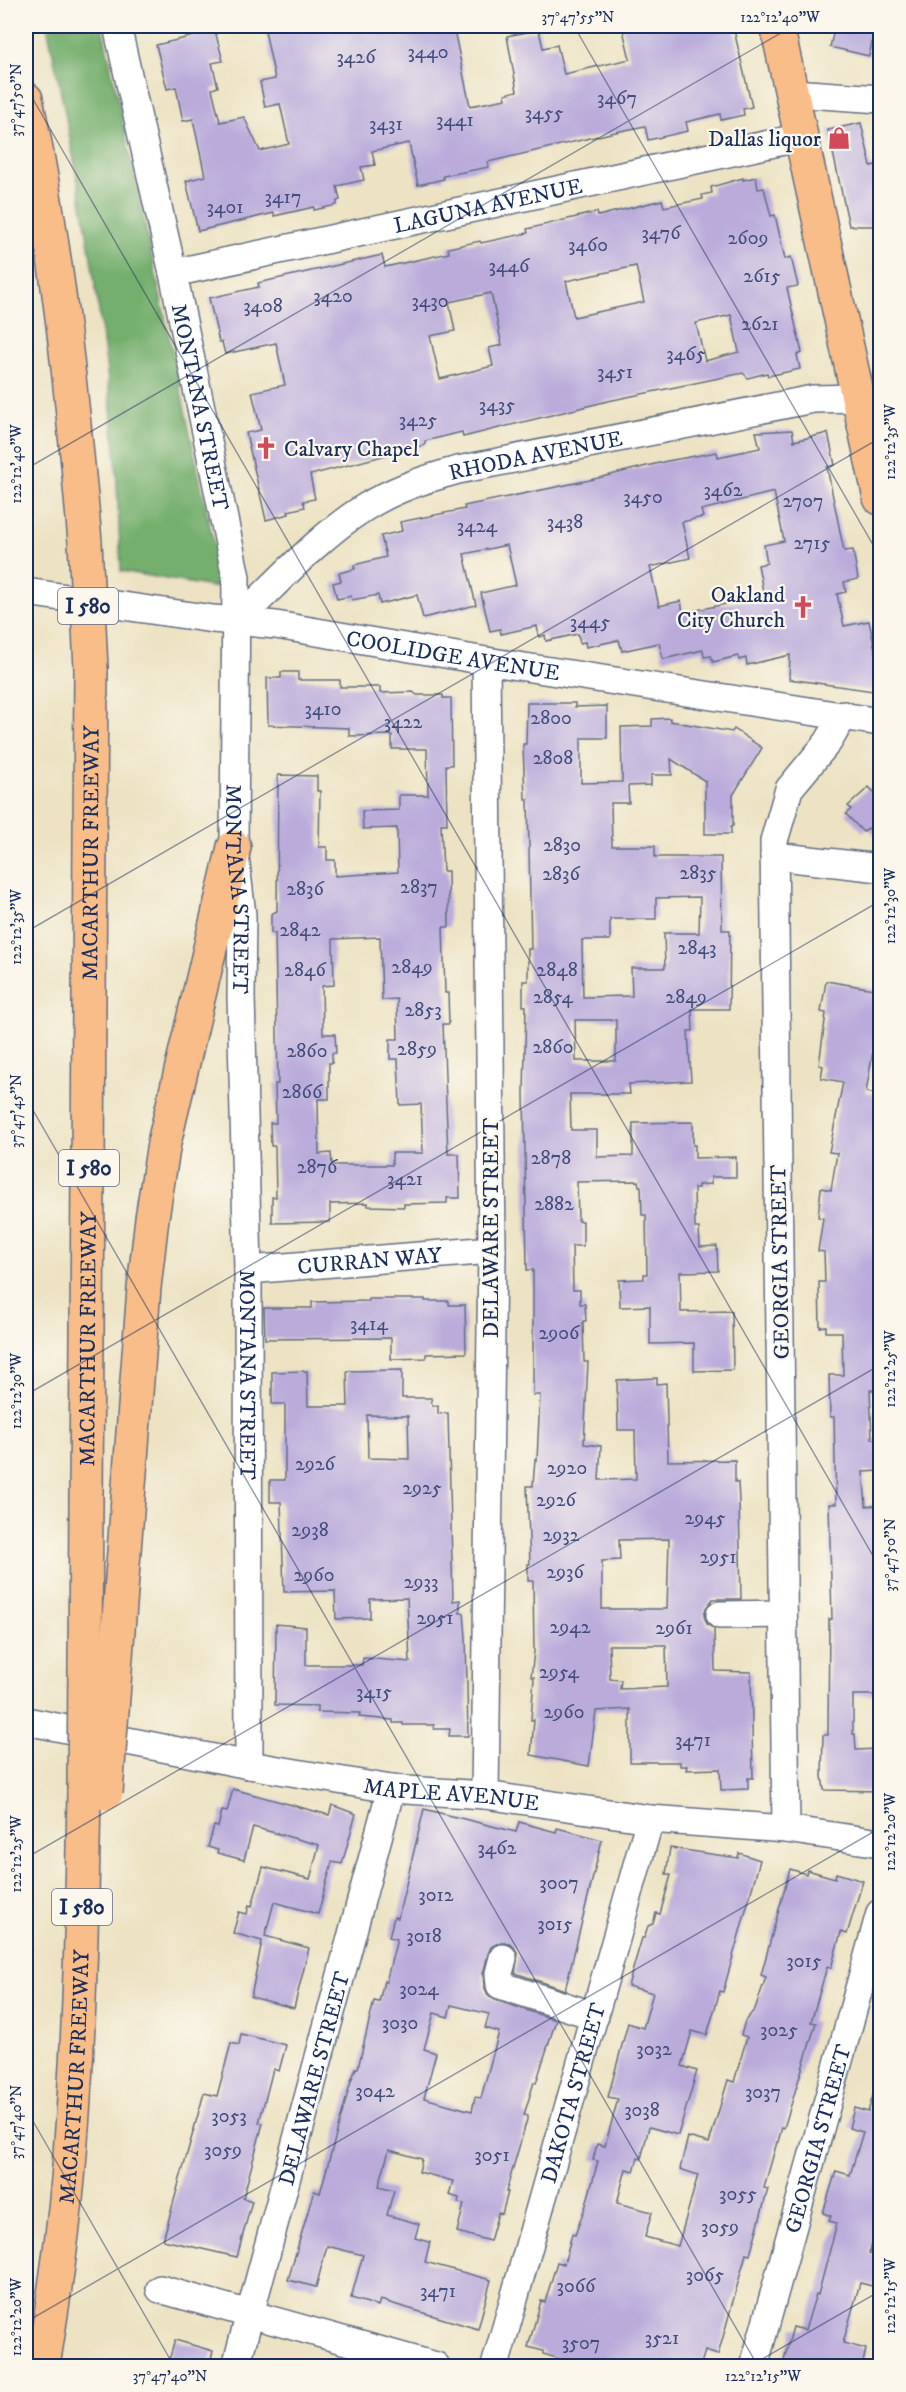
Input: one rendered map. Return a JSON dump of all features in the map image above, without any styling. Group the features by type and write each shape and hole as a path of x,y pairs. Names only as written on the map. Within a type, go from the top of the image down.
{"main road":[{"path":"777,26 802,137 869,400 880,498"},
{"name":"MACARTHUR FREEWAY","path":"26,99 56,269 74,409 85,542 91,669 100,1668 95,1791 97,1895 79,2025 70,2156 56,2281 43,2367"},
{"path":"100,1668 152,1218 164,1143 234,847"},
{"path":"54,2367 56,2281"}],"street":[{"name":"MONTANA STREET","path":"117,26 173,273 236,577 234,847 242,915 241,996 248,1270 249,1765"},
{"path":"792,93 880,99"},
{"name":"LAGUNA AVENUE","path":"173,273 802,137"},
{"name":"RHODA AVENUE","path":"237,621 337,528 364,508 395,491 426,479 458,470 813,399 869,400"},
{"name":"COOLIDGE AVENUE","path":"26,592 276,625 486,661 880,722"},
{"name":"DELAWARE STREET","path":"485,1795 492,1250 486,661"},
{"name":"GEORGIA STREET","path":"786,1829 774,841 789,789 828,742 844,715"},
{"path":"774,856 880,868"},
{"name":"CURRAN WAY","path":"248,1270 492,1250"},
{"path":"720,1615 783,1614"},
{"name":"MAPLE AVENUE","path":"26,1721 249,1765 391,1789 485,1795 650,1819 786,1829 880,1843"},
{"name":"DELAWARE STREET","path":"236,2367 391,1789"},
{"name":"DAKOTA STREET","path":"495,2367 650,1819"},
{"name":"GEORGIA STREET","path":"754,2367 880,1913"},
{"path":"503,1958 499,1973 500,1985 595,2016"},
{"path":"160,2289 436,2367"}],"green space":[{"path":"47,26 102,26 216,554 219,588 121,571 116,461 105,352 89,242"}],"building":[{"path":"264,26 447,26 448,32 454,30 470,106 506,99 505,94 517,91 507,36 539,30 543,48 557,45 564,74 630,59 622,26 733,26 752,107 743,109 744,115 721,120 720,114 686,122 688,131 648,140 645,126 488,162 489,167 443,176 444,179 418,185 409,143 372,151 375,165 361,167 364,180 337,186 340,200 337,201 337,205 314,210 314,207 274,216 274,213 198,231 186,181 205,176 193,119 183,121 176,87 167,89 156,45 215,31 223,61 212,63 218,87 212,89 220,122 244,117 260,151 289,144 280,104 265,107 260,82 275,79"},
{"path":"835,26 875,29 869,56 830,47"},
{"path":"861,123 871,166 880,164 880,226 849,226 828,130"},
{"path":"756,177 758,189 764,188 771,216 775,215 785,259 791,257 798,286 787,288 802,353 797,355 800,369 748,378 743,373 608,401 463,437 462,432 425,441 425,445 310,475 315,499 303,501 305,507 288,511 289,514 266,520 246,433 261,430 252,392 285,385 276,343 225,354 222,342 219,342 209,298 259,287 258,283 382,255 385,267 449,253 448,248 528,233 527,229 597,212 598,216 662,200 664,207 703,199 702,195 712,193 711,187 743,178 743,180","holes":["636,266 644,302 574,317 566,281","491,293 502,345 489,348 493,366 440,379 430,336 455,331 449,302","731,315 739,352 705,361 696,323"]},
{"path":"792,430 794,441 828,433 835,465 827,467 844,551 853,550 858,579 844,582 846,592 837,594 844,626 869,621 876,654 873,691 789,679 790,655 747,665 746,658 739,660 738,656 713,662 711,656 704,657 703,650 663,659 659,643 622,651 619,640 586,647 585,642 580,643 578,634 546,641 545,635 539,637 537,626 501,634 500,629 490,631 481,593 516,585 507,545 464,554 476,605 423,618 417,595 380,604 378,595 352,600 351,596 337,599 333,583 341,581 339,573 355,569 354,565 386,557 381,536 402,531 400,522 465,509 464,506 590,480 667,461 717,452 718,457 760,448 756,432","holes":["774,492 784,541 764,545 767,563 758,565 764,596 683,613 681,601 659,606 650,567 690,558 682,522 703,517 701,510"]},
{"path":"281,672 298,672 298,680 340,680 340,687 380,687 380,693 413,692 417,695 443,695 443,698 451,698 452,765 446,765 447,824 441,824 443,871 448,871 449,927 443,927 445,993 448,993 449,1024 443,1024 448,1154 459,1154 460,1198 447,1198 447,1203 404,1204 404,1207 368,1206 368,1203 330,1204 330,1222 272,1223 272,1197 276,1197 275,1146 271,1146 270,1123 276,1123 275,1084 278,1084 275,933 271,933 271,914 277,911 278,775 317,776 317,791 320,791 319,847 327,847 327,860 335,860 335,876 398,872 397,828 363,829 362,811 399,810 399,795 428,795 427,749 392,749 392,735 349,736 349,728 268,725 267,678 281,678","holes":["380,937 382,1000 397,999 398,1039 390,1039 390,1059 398,1059 400,1105 421,1104 423,1153 392,1153 392,1165 332,1165 331,1153 319,1154 318,1099 329,1099 329,1063 332,1063 332,1053 336,1053 335,1034 323,1034 322,986 334,985 333,939"]},
{"path":"527,703 575,703 575,707 607,706 607,738 581,738 581,783 622,782 621,727 652,726 652,719 670,718 670,721 732,732 734,729 762,748 733,795 731,834 705,834 705,781 671,759 672,775 651,775 651,785 628,786 629,803 611,803 612,846 655,846 655,857 721,857 722,930 730,930 729,1009 692,1009 693,1031 688,1031 691,1081 629,1084 630,1094 570,1094 571,1130 597,1130 597,1157 633,1156 633,1123 693,1122 695,1158 736,1157 736,1177 711,1177 711,1184 698,1185 698,1188 694,1188 695,1228 699,1228 700,1247 717,1246 718,1271 680,1272 681,1312 732,1311 733,1370 694,1371 694,1343 650,1344 650,1306 620,1307 619,1280 644,1279 644,1274 647,1274 646,1215 642,1215 641,1186 638,1181 577,1182 578,1221 583,1221 583,1246 572,1246 573,1290 580,1290 580,1304 585,1304 584,1362 588,1362 584,1444 601,1446 599,1480 636,1479 635,1430 618,1430 617,1380 657,1378 657,1384 666,1383 668,1461 735,1460 735,1482 738,1482 739,1501 741,1599 713,1599 706,1608 704,1616 707,1624 714,1629 715,1671 751,1672 753,1778 748,1778 748,1789 721,1790 720,1769 686,1770 687,1766 680,1766 680,1762 630,1762 630,1709 596,1711 589,1766 531,1755 534,1720 531,1720 534,1677 531,1677 534,1652 533,1581 528,1581 528,1564 530,1564 527,1486 533,1486 535,1459 537,1460 540,1395 533,1395 533,1270 527,1270 524,1093 526,1006 523,1006 523,981 528,981 528,949 531,949 528,799 525,799 523,744 526,744","holes":["700,897 699,933 664,933 665,968 631,968 632,996 583,997 582,940 610,940 610,919 656,919 656,898","575,1020 616,1020 616,1061 576,1061","669,1539 667,1609 602,1609 602,1561 620,1560 619,1540","609,1645 666,1645 667,1687 620,1689 621,1680 610,1679"]},
{"path":"869,787 880,799 880,840 868,828 863,832 846,814 851,809 848,806"},
{"path":"826,981 880,990 880,1052 873,1051 866,1092 880,1095 880,1185 873,1233 880,1234 880,1283 877,1283 876,1295 880,1370 875,1370 875,1390 870,1390 872,1439 880,1439 880,1471 863,1472 866,1506 880,1505 880,1695 853,1695 853,1734 855,1734 856,1750 877,1749 877,1762 880,1762 880,1791 824,1790 822,1776 823,1735 828,1735 829,1619 832,1619 829,1504 836,1504 834,1417 830,1417 829,1375 843,1375 842,1332 826,1332 826,1326 820,1327 819,1282 825,1282 824,1252 818,1251 823,1218 818,1217 821,1188 831,1190 837,1153 829,1152 843,1082 821,1078 823,1066 819,1065 826,1013 821,1012"},
{"path":"369,1299 425,1299 425,1301 449,1301 449,1305 465,1305 466,1353 426,1354 426,1358 391,1359 391,1338 265,1339 264,1308 312,1308 312,1302 369,1301"},
{"path":"402,1370 402,1398 431,1398 432,1406 438,1406 438,1414 448,1413 453,1601 460,1600 460,1613 464,1613 468,1736 449,1736 450,1729 434,1729 434,1725 403,1725 403,1723 393,1723 393,1720 359,1717 360,1713 317,1712 317,1706 275,1705 276,1624 306,1627 306,1665 362,1665 363,1658 410,1662 407,1598 370,1599 370,1618 336,1619 335,1591 284,1592 281,1502 270,1502 270,1480 285,1480 285,1404 272,1404 272,1372 307,1371 308,1406 348,1406 347,1371","holes":["367,1415 408,1416 409,1459 368,1458"]},
{"path":"233,1789 329,1815 332,1805 356,1814 342,1864 332,1862 318,1914 274,1902 265,1936 309,1948 294,2008 251,1997 262,1941 233,1933 239,1912 247,1914 249,1905 252,1906 263,1867 310,1879 319,1845 253,1827 244,1860 217,1853 218,1850 208,1847 214,1826 218,1827 222,1811 227,1812"},
{"path":"424,1809 516,1832 519,1822 556,1832 557,1828 602,1840 565,1990 515,1973 518,1954 508,1943 498,1943 491,1947 488,1954 483,1974 484,1986 488,1995 495,2000 556,2020 524,2115 528,2116 502,2214 498,2213 490,2241 457,2232 464,2204 458,2203 459,2198 449,2195 453,2181 419,2172 422,2159 389,2150 379,2186 394,2190 387,2215 419,2224 415,2238 430,2242 425,2262 491,2280 478,2329 380,2300 378,2306 351,2298 363,2255 327,2246 316,2287 288,2280 314,2191 320,2193 351,2081 358,2068 374,2001 379,2002 384,1981 386,1982 397,1939 389,1937 394,1917 398,1918","holes":["451,2005 489,2014 485,2028 499,2032 481,2098 475,2097 472,2111 424,2098 436,2053 424,2049 434,2013 448,2017"]},
{"path":"670,1848 738,1858 739,1853 760,1860 723,1992 720,1991 707,2035 692,2031 682,2066 697,2071 678,2135 649,2127 641,2159 638,2158 634,2171 626,2169 617,2203 652,2212 645,2237 678,2246 698,2175 680,2169 688,2137 709,2143 728,2080 734,2082 747,2037 741,2035 745,2021 755,2009 766,1977 761,1975 790,1869 806,1874 807,1870 835,1878 836,1873 863,1881 847,1934 841,1932 831,1968 827,1967 811,2022 816,2023 784,2128 782,2127 777,2142 764,2188 768,2189 750,2255 746,2254 718,2355 705,2351 700,2367 588,2367 543,2354 543,2351 528,2347 541,2301 545,2302 557,2262 564,2264 572,2234 575,2235 586,2205 598,2161 593,2160 597,2144 605,2146 618,2099 608,2097 628,2023 643,2028 653,1993 628,1986 642,1938 648,1926 653,1924 656,1913 660,1914 671,1875 666,1874"},
{"path":"241,2034 286,2045 279,2071 273,2069 259,2123 263,2123 243,2198 252,2201 237,2257 163,2240 204,2093 217,2096 231,2043 239,2045"},
{"path":"875,2089 880,2089 880,2218 869,2254 880,2257 880,2288 860,2283 843,2343 866,2349 862,2367 782,2367 793,2327 805,2330 816,2294 818,2295 837,2223 829,2221 831,2216 823,2213 836,2171 850,2175 863,2132 849,2128 854,2108 868,2112"},
{"path":"175,2340 213,2351 209,2367 167,2367"}],"place":[{"name":"Dallas liquor","path":"839,138"},
{"name":"Calvary Chapel","path":"266,448"},
{"name":"Oakland City Church","path":"803,607"}]}
